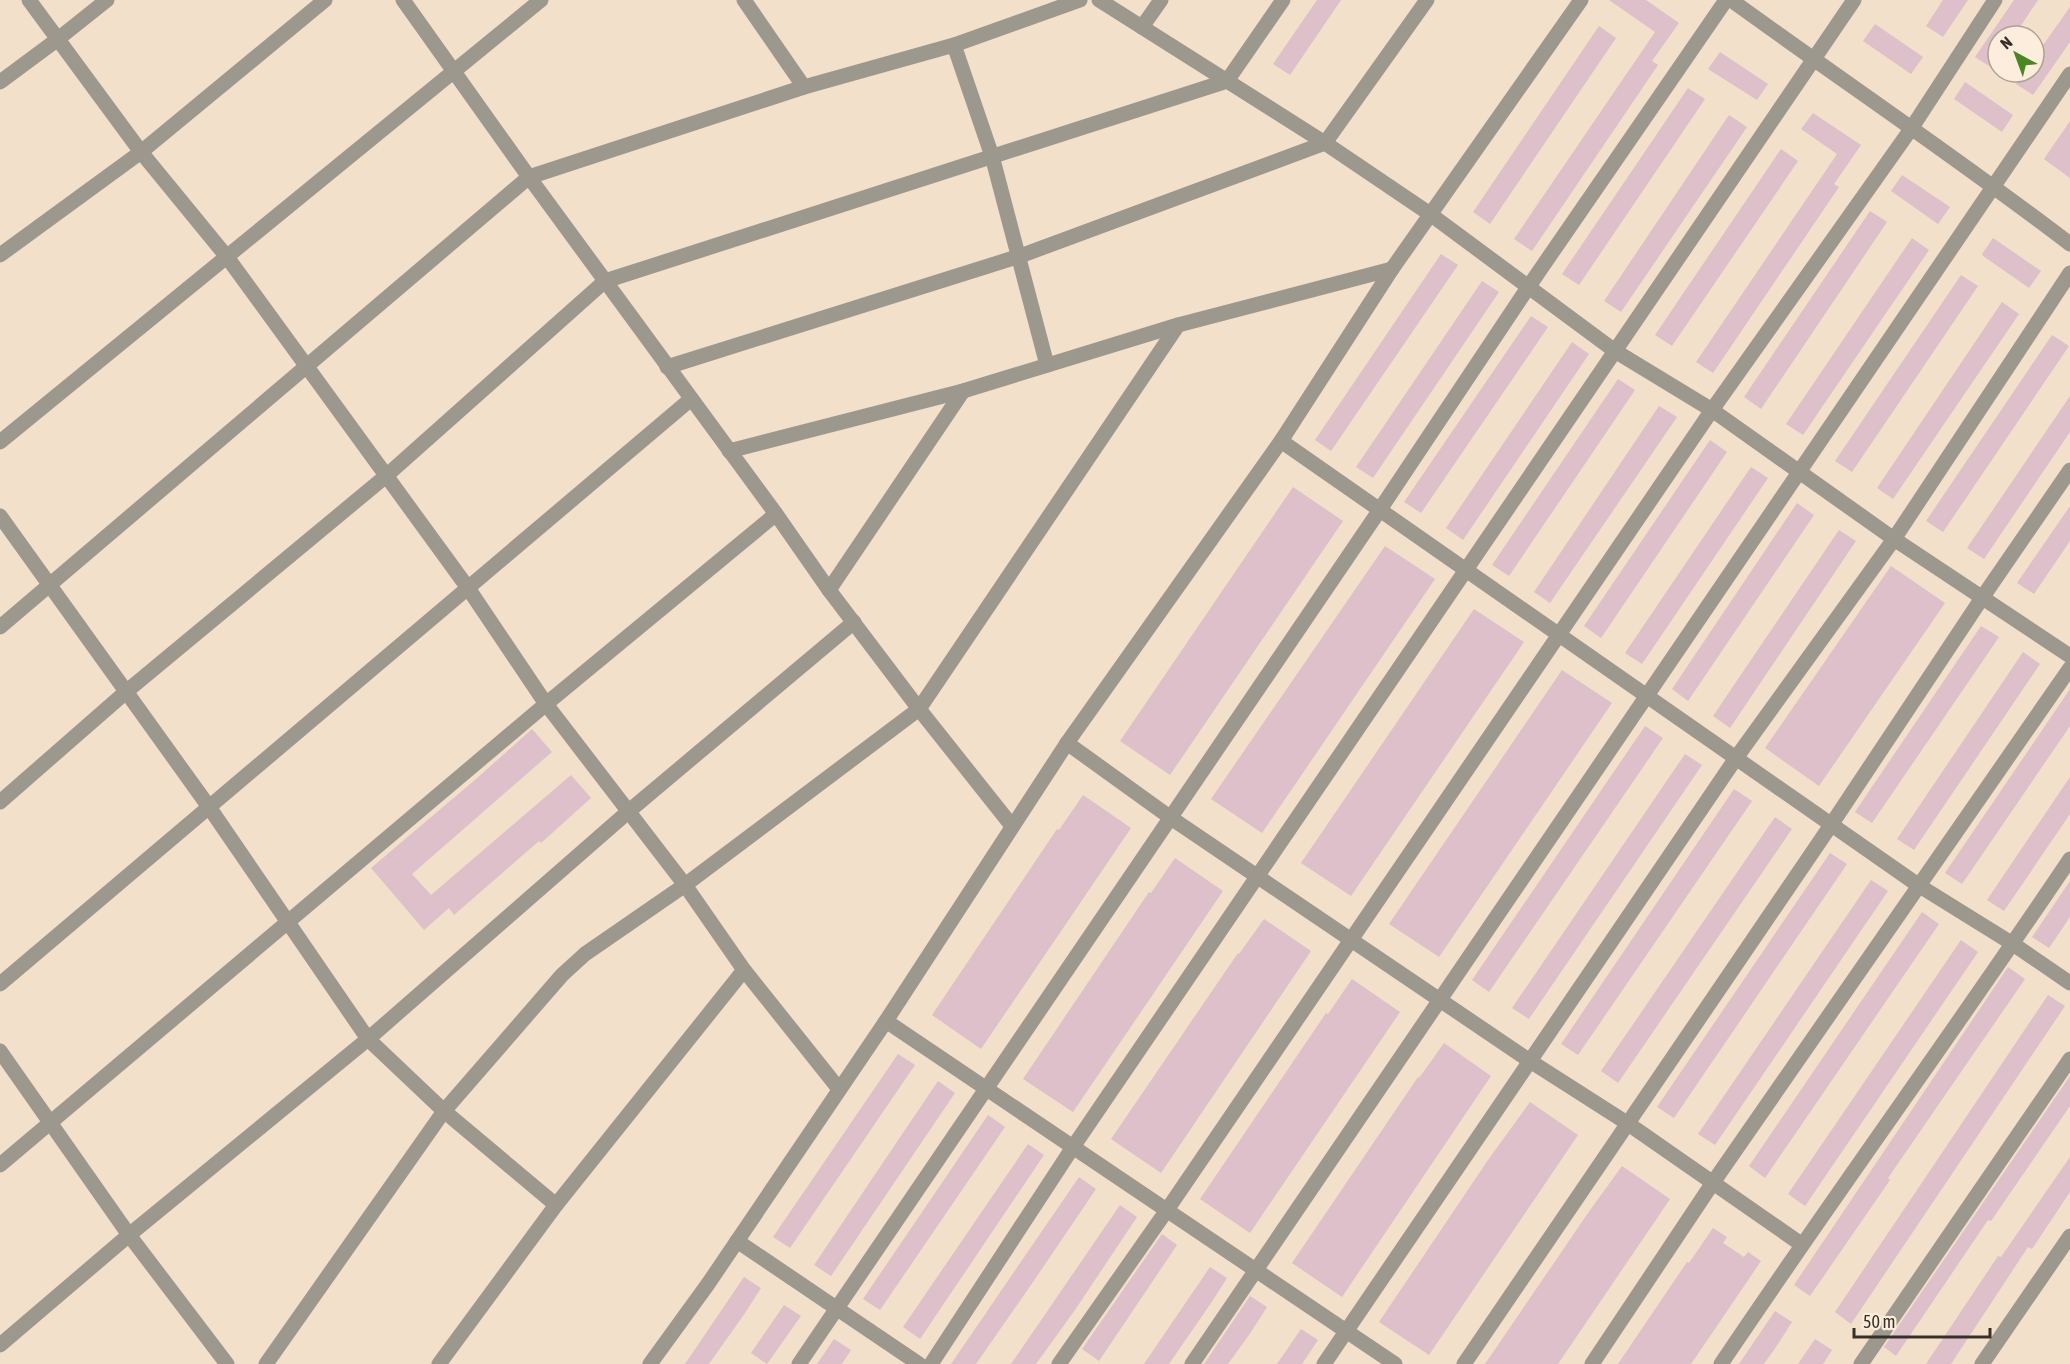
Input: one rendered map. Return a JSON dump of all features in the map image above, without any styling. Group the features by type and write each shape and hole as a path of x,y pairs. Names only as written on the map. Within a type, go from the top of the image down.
{"street":[{"path":"29,0 141,152 227,257 468,588 546,704 685,885 744,970 839,1089"},
{"path":"0,82 107,0"},
{"path":"0,255 141,152 325,0"},
{"path":"403,0 453,72 776,514 828,590 1012,826"},
{"path":"0,442 541,0"},
{"path":"744,0 804,87"},
{"path":"0,627 530,177 804,87 954,45 1080,0"},
{"path":"1099,0 1325,143 1430,214 1615,351 1712,410 1894,539 2070,656"},
{"path":"1142,27 1161,0"},
{"path":"0,802 127,691 386,476 605,281 1227,81 1283,0"},
{"path":"668,367 1020,256 1325,143 1427,0"},
{"path":"650,1364 737,1241 886,1021 1067,743 1281,441 1392,269 1581,0"},
{"path":"799,1364 987,1090 1529,286 1726,0"},
{"path":"1731,0 1994,186 2070,244"},
{"path":"931,1364 1073,1147 1854,0"},
{"path":"1059,1364 1167,1210 1712,410 1911,129 1995,0"},
{"path":"954,45 992,156 1047,365"},
{"path":"1192,1364 1438,999 2070,74"},
{"path":"729,452 963,391 1178,325 1392,269"},
{"path":"1324,1364 1736,758 1894,539 2070,273"},
{"path":"266,1364 444,1111 562,975 585,954 685,885 919,709 1178,325"},
{"path":"828,590 963,391"},
{"path":"0,984 691,399"},
{"path":"1281,441 1918,885 2013,944 2070,983"},
{"path":"1464,1364 1832,825 1982,598 2070,470"},
{"path":"0,1165 546,704 776,514"},
{"path":"0,516 209,807 368,1038 444,1111 556,1205"},
{"path":"0,1344 368,1038 628,811 854,622"},
{"path":"1592,1364 1712,1184 2070,668"},
{"path":"1067,743 1257,877 1530,1061 1627,1123 1801,1244"},
{"path":"1721,1364 1801,1244 2013,944 2070,859"},
{"path":"439,1364 556,1205 744,970"},
{"path":"886,1021 1395,1364"},
{"path":"0,1051 129,1235 228,1364"},
{"path":"1861,1364 2070,1059"},
{"path":"1982,1364 2070,1236"},
{"path":"737,1241 919,1364"}],"building":[{"path":"1317,0 1341,0 1290,75 1273,64"},
{"path":"1609,0 1646,0 1679,23 1652,61 1658,65 1532,251 1514,239 1655,32"},
{"path":"1943,0 1968,0 1943,37 1926,26"},
{"path":"2014,0 2038,0 2022,24 1998,24"},
{"path":"2070,7 2070,42 2046,76 2046,41"},
{"path":"1875,24 1923,57 1911,74 1863,41"},
{"path":"1599,26 1616,38 1490,224 1473,212"},
{"path":"1986,41 1986,64 1975,57"},
{"path":"1720,52 1768,84 1757,100 1708,69"},
{"path":"1965,82 2013,115 2002,132 1954,99"},
{"path":"2016,84 2041,84 2033,95"},
{"path":"1688,88 1705,99 1579,285 1562,274"},
{"path":"1813,113 1861,145 1834,184 1839,187 1713,373 1696,362 1837,154 1801,129"},
{"path":"1729,115 1747,127 1621,312 1604,301"},
{"path":"2070,121 2070,178 2044,159"},
{"path":"1781,149 1798,161 1672,346 1655,335"},
{"path":"1902,175 1950,207 1938,224 1891,191"},
{"path":"1870,211 1887,222 1761,409 1744,397"},
{"path":"1912,238 1929,250 1803,435 1786,424"},
{"path":"1993,238 2041,271 2029,288 1983,256 1982,254"},
{"path":"1441,254 1458,265 1331,451 1315,440"},
{"path":"1961,275 1978,286 1852,472 1835,461"},
{"path":"1482,281 1499,292 1373,478 1356,467"},
{"path":"2002,302 2019,314 1893,499 1877,488"},
{"path":"1531,316 1548,327 1421,513 1404,502"},
{"path":"2052,335 2069,346 1943,532 1926,521"},
{"path":"1572,342 1589,354 1463,540 1446,528"},
{"path":"1618,379 1635,390 1509,576 1492,565"},
{"path":"2070,396 2070,432 1984,559 1967,548"},
{"path":"1659,406 1677,417 1550,603 1534,592"},
{"path":"1710,440 1727,452 1601,638 1584,626"},
{"path":"1751,467 1768,478 1642,664 1625,653"},
{"path":"1293,487 1343,521 1170,775 1120,741"},
{"path":"1797,503 1814,515 1688,701 1672,689"},
{"path":"2070,506 2070,541 2034,594 2017,583"},
{"path":"1839,530 1856,541 1730,728 1713,716"},
{"path":"1385,546 1435,579 1262,833 1211,799"},
{"path":"1891,566 1945,603 1819,786 1765,748"},
{"path":"1474,609 1524,642 1351,896 1301,863"},
{"path":"1981,626 1999,637 1872,823 1855,812"},
{"path":"2023,652 2040,664 1914,850 1897,839"},
{"path":"1562,670 1612,703 1439,957 1389,924"},
{"path":"2070,689 2070,726 1962,884 1945,873"},
{"path":"1645,726 1663,738 1489,992 1472,980"},
{"path":"532,729 552,752 412,874 431,895 571,775 591,798 454,915 449,908 424,930 371,868"},
{"path":"1685,754 1702,765 1529,1019 1512,1008"},
{"path":"2070,777 2070,814 2004,911 1987,900"},
{"path":"1734,789 1752,801 1578,1055 1561,1044"},
{"path":"1083,795 1131,828 981,1049 932,1015 1057,829 1059,830"},
{"path":"1775,817 1792,829 1618,1083 1601,1071"},
{"path":"1830,853 1847,864 1674,1118 1657,1107"},
{"path":"1175,858 1223,891 1073,1112 1023,1079 1149,892 1151,893"},
{"path":"1871,880 1888,891 1715,1145 1698,1134"},
{"path":"2070,881 2070,917 2049,948 2032,937"},
{"path":"1922,912 1939,924 1765,1178 1749,1166"},
{"path":"1264,919 1311,951 1161,1173 1111,1139 1238,953"},
{"path":"1961,940 1978,952 1805,1206 1788,1194"},
{"path":"2008,967 2025,979 1810,1296 1794,1285"},
{"path":"1352,979 1400,1012 1250,1233 1200,1199 1326,1013 1328,1014"},
{"path":"2048,995 2065,1006 1851,1324 1835,1312"},
{"path":"1444,1043 1491,1076 1342,1297 1292,1263 1418,1077"},
{"path":"898,1054 915,1065 790,1248 773,1237"},
{"path":"2070,1076 2070,1106 1991,1221 1988,1220 1896,1356 1884,1347"},
{"path":"938,1081 955,1093 831,1276 814,1265"},
{"path":"1530,1102 1578,1135 1429,1355 1379,1322 1488,1160"},
{"path":"988,1115 1005,1127 880,1310 863,1299"},
{"path":"1028,1144 1044,1155 920,1339 903,1327"},
{"path":"2070,1157 2070,1192 2032,1249 2028,1247 1951,1364 1926,1364 1998,1256 2001,1257"},
{"path":"1622,1166 1670,1199 1558,1364 1485,1364 1588,1213"},
{"path":"1079,1177 1096,1189 1033,1282 976,1364 951,1364"},
{"path":"1120,1205 1137,1217 1075,1310 1036,1364 1011,1364"},
{"path":"1713,1228 1727,1237 1723,1243 1744,1257 1748,1252 1761,1261 1691,1364 1618,1364 1687,1262 1689,1263"},
{"path":"1162,1234 1177,1245 1099,1361 1082,1349"},
{"path":"1210,1267 1227,1278 1211,1303 1169,1364 1144,1364"},
{"path":"744,1277 761,1288 745,1313 709,1364 685,1364"},
{"path":"1250,1296 1267,1307 1251,1332 1228,1364 1204,1364"},
{"path":"784,1305 801,1316 767,1364 751,1353"},
{"path":"1775,1311 1792,1322 1776,1347 1764,1364 1739,1364"},
{"path":"1301,1329 1318,1340 1302,1364 1277,1364"},
{"path":"834,1339 851,1350 842,1364 817,1364"},
{"path":"1815,1339 1832,1350 1823,1364 1798,1364"}]}
